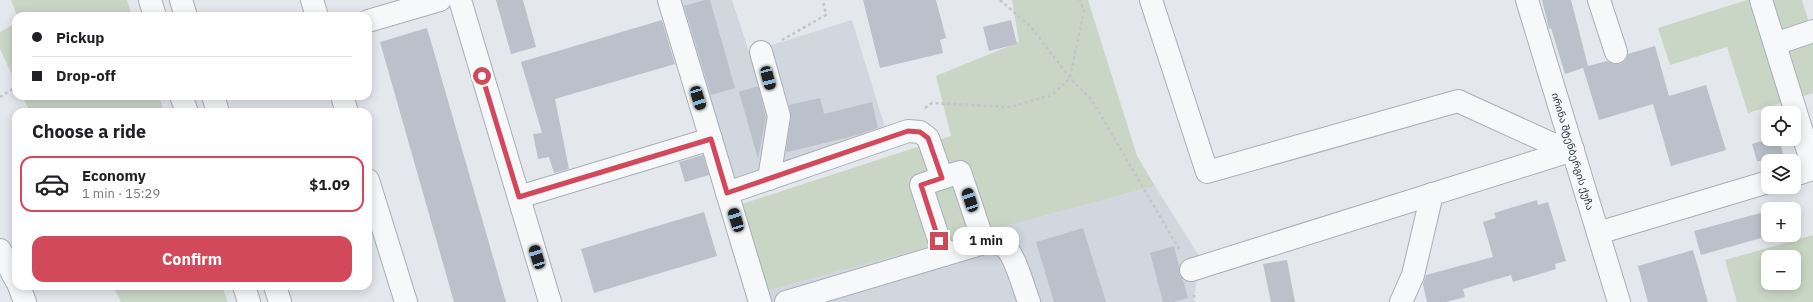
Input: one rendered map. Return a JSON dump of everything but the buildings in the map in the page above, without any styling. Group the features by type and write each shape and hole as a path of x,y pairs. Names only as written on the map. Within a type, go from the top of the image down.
{"street":[{"path":"150,0 154,12"},
{"path":"181,0 185,12"},
{"path":"312,0 316,12"},
{"path":"372,20 440,0"},
{"path":"460,0 550,302"},
{"path":"669,0 760,302"},
{"path":"1151,0 1207,172 1458,101 1550,143 1573,150"},
{"name":"ირინა შტენბერგის ქუჩა","path":"1527,0 1619,302"},
{"path":"1599,0 1616,52"},
{"path":"1761,0 1813,168 1801,172"},
{"path":"1775,44 1813,31"},
{"path":"761,52 779,116 769,179"},
{"path":"727,193 908,131 920,132 928,138 942,178"},
{"path":"519,197 711,139"},
{"path":"1191,270 1573,150"},
{"path":"944,255 921,185 960,172 984,243"},
{"path":"1598,233 1761,184"},
{"path":"372,193 406,302"},
{"path":"1401,302 1413,276 1432,194"},
{"path":"786,302 984,243 995,242 1005,246 1012,256 1029,302"},
{"path":"0,250 12,272"},
{"path":"20,290 25,302"},
{"path":"245,290 249,302"},
{"path":"276,290 280,302"}],"path":[{"path":"761,52 826,15 823,0"},
{"path":"1000,0 1031,27 1070,78 1092,100 1191,270 1194,302"},
{"path":"908,131 917,115 932,103 1010,107 1052,95 1070,78 1084,11 1080,0"},
{"path":"0,97 12,90"}],"shaded area":[{"path":"673,0 732,0 749,52 852,20 887,134 729,183"},
{"path":"1155,186 1201,259 1193,302 769,302 766,291"}],"green space":[{"path":"11,0 127,0 131,12 16,12"},
{"path":"1012,0 1088,0 1137,156 1155,186 766,291 739,205 951,136 936,76 1019,42"},
{"path":"1747,0 1802,0 1813,36 1813,93 1771,106 1761,106 1761,109 1748,113 1727,47 1670,65 1658,28"},
{"path":"12,25 12,74 0,49 0,32"},
{"path":"24,100 160,100 163,108 28,108"},
{"path":"1813,235 1813,302 1737,302 1725,260 1788,242 1801,242 1801,238"},
{"path":"115,290 224,290 228,302 121,302"}],"route":[{"path":"482,76 519,197 711,139 727,193 908,131 920,132 928,138 942,178 921,185 939,241"}]}
